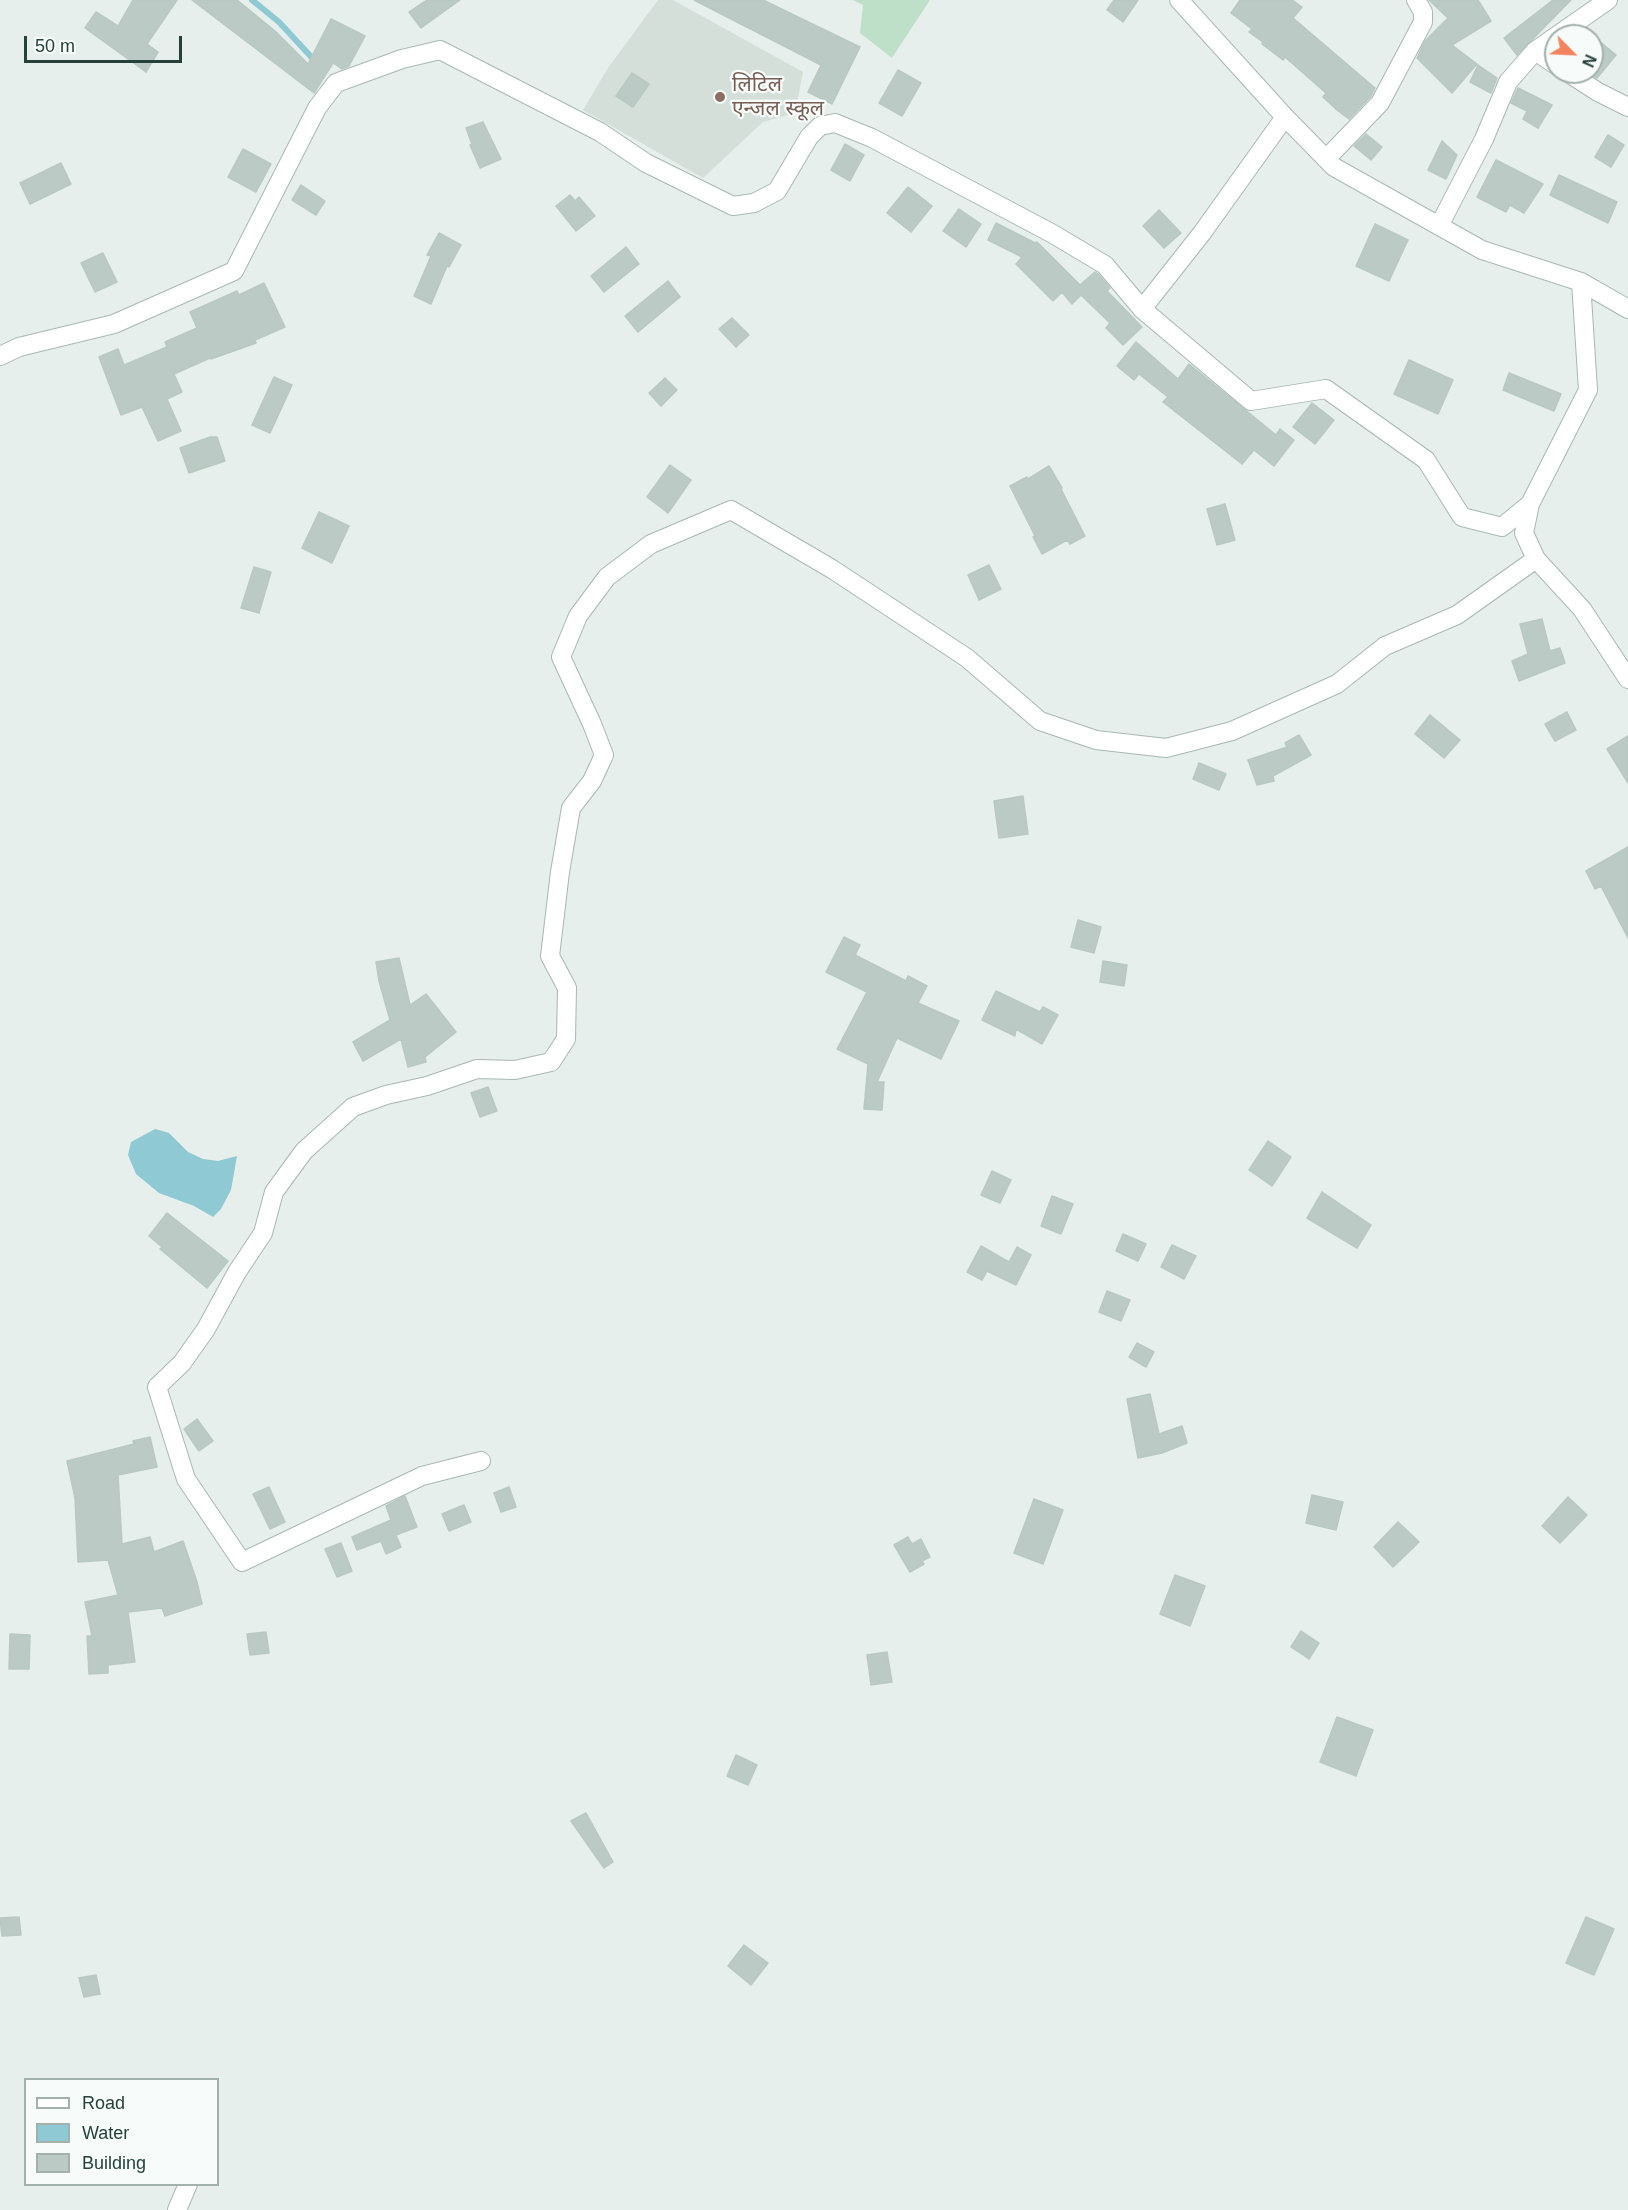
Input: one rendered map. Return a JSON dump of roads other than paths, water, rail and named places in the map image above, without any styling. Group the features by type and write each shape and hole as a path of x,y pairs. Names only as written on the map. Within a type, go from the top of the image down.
{"street":[{"path":"1179,0 1285,117 1334,167 1482,250 1581,282 1628,309"},
{"path":"1326,159 1380,103 1423,22 1423,12 1416,0"},
{"path":"1439,226 1484,139 1508,82 1534,51 1608,0"},
{"path":"0,356 19,347 114,324 234,272 317,108 336,84 402,59 440,50 600,132 646,162 733,206 754,203 777,191 809,137 820,126 835,123 880,142 1053,234 1105,265 1142,309 1251,401 1326,389 1426,460 1462,517 1503,527 1530,504"},
{"path":"1534,51 1544,57"},
{"path":"1586,84 1628,107"},
{"path":"1142,309 1202,233 1285,117"},
{"path":"1581,282 1588,390 1530,504 1524,533 1536,559 1582,609 1628,679"},
{"path":"480,1461 422,1476 242,1562 186,1479 158,1387 182,1363 206,1329 237,1272 263,1233 274,1192 304,1151 353,1107 386,1095 427,1086 477,1069 514,1070 551,1062 566,1039 567,988 550,956 560,872 571,808 592,781 604,755 561,657 578,616 607,577 651,544 731,510 832,569 967,658 1040,721 1096,740 1166,748 1232,730 1336,684 1385,646 1457,615 1536,559"},
{"path":"177,2210 187,2186"}],"water":[{"path":"155,1129 169,1133 188,1152 203,1159 218,1161 237,1156 231,1190 221,1209 213,1217 194,1206 159,1193 136,1174 128,1155 131,1142"}],"waterway":[{"path":"252,0 279,22 315,61"}],"place":[{"name":"लिटिल एन्जल स्कूल","path":"720,97"}]}
